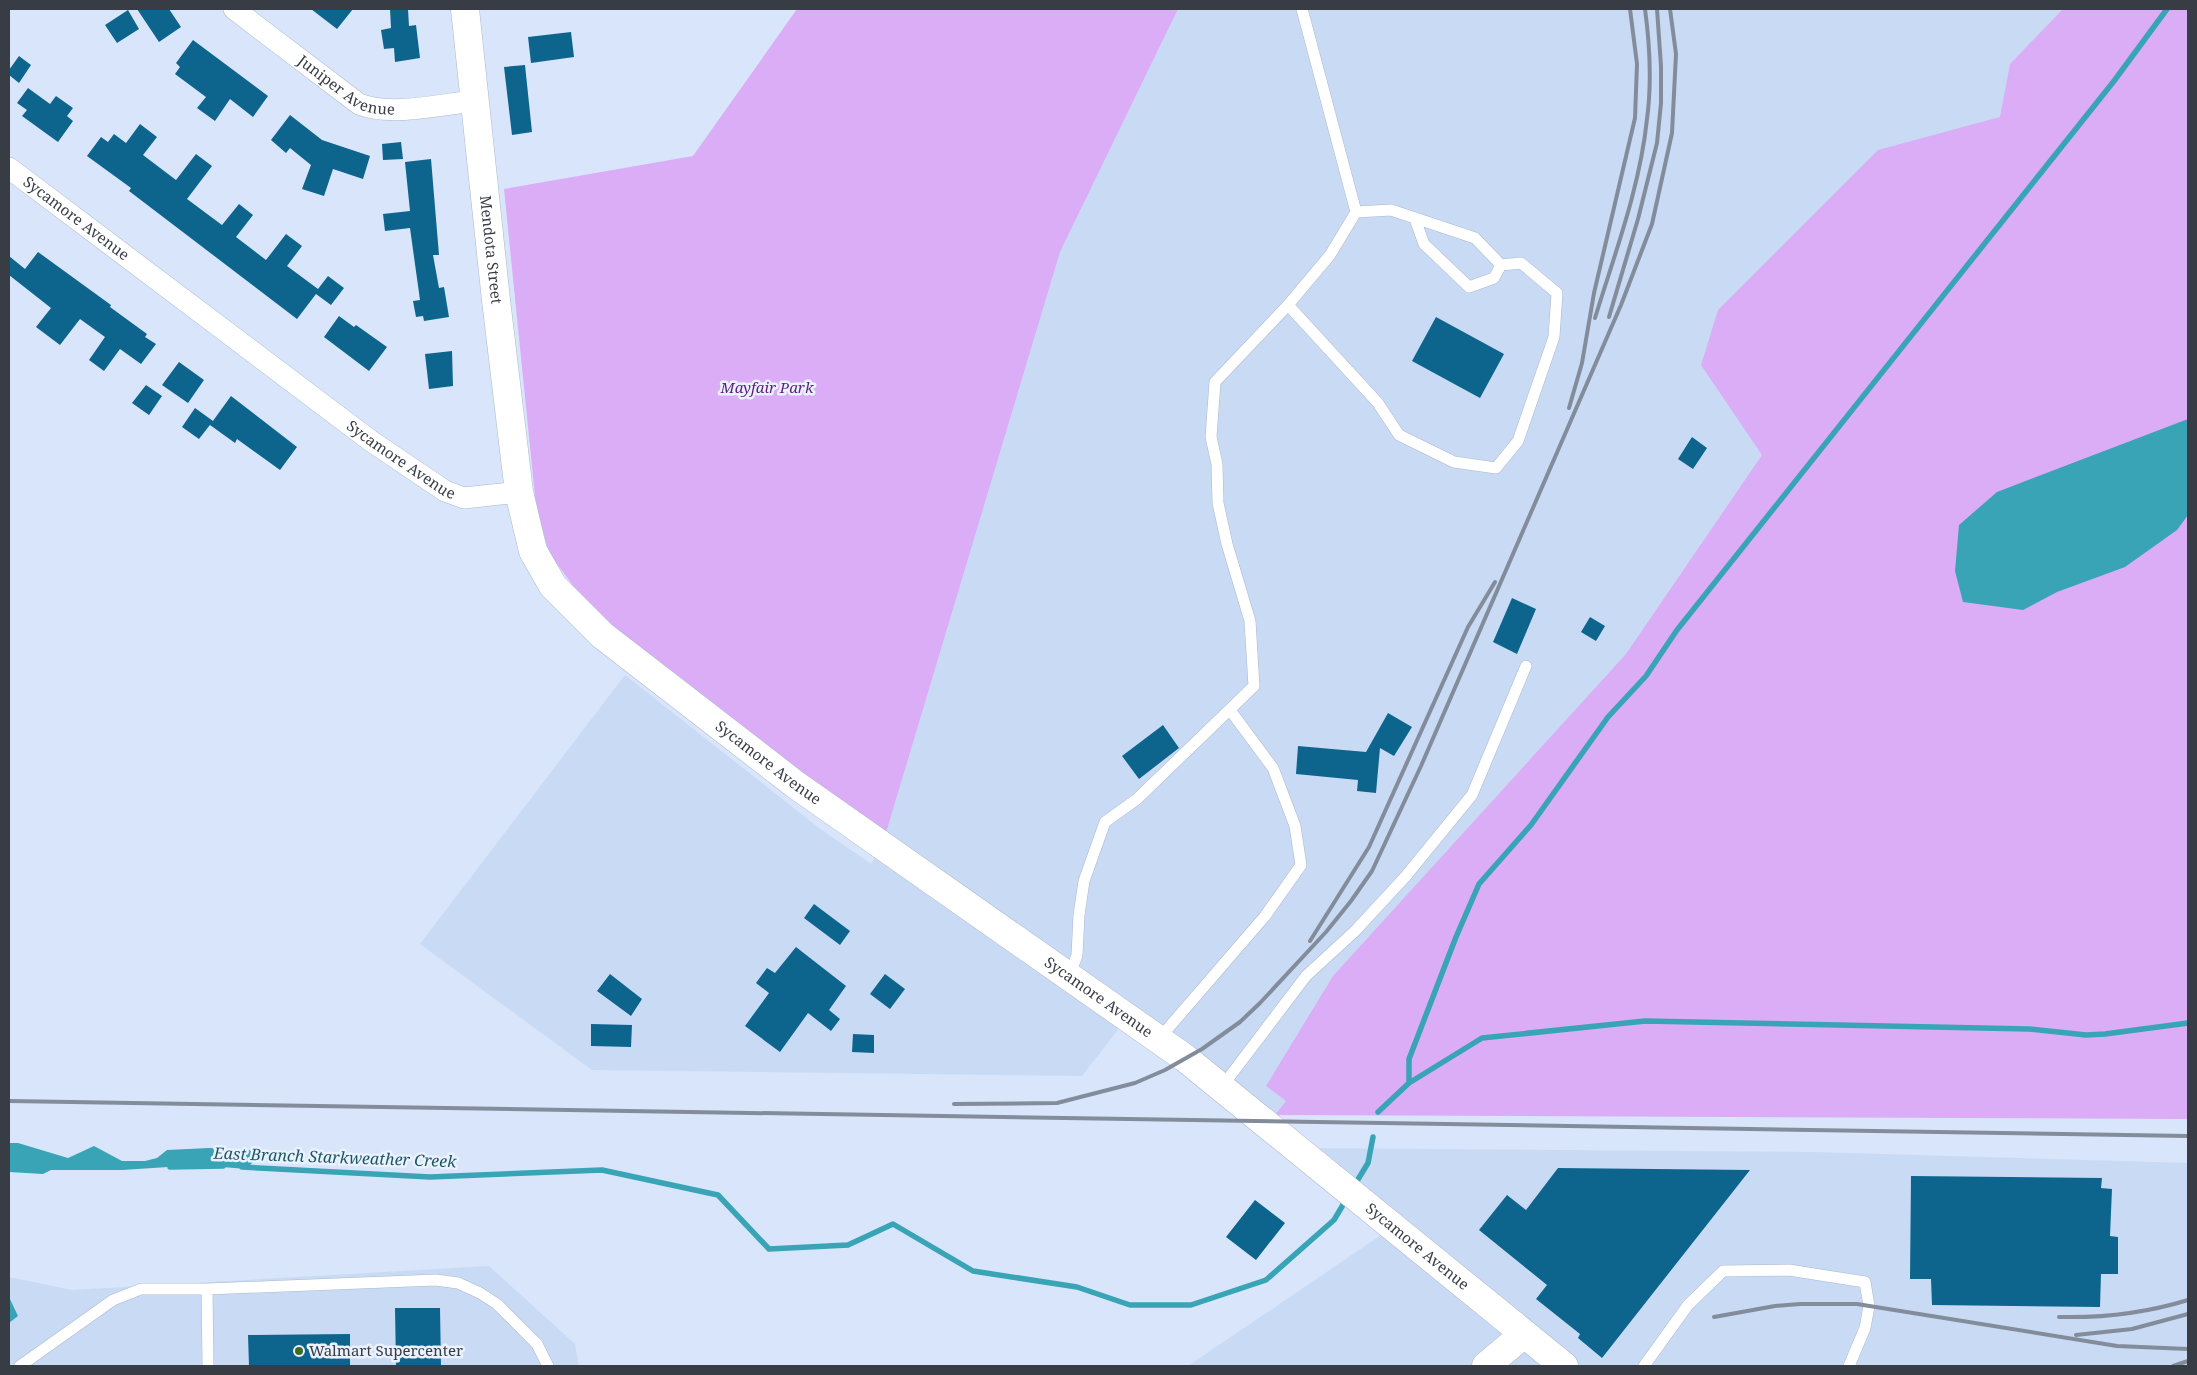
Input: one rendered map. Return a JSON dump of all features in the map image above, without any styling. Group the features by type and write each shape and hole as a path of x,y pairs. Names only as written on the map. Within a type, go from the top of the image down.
{"street":[{"name":"Juniper Avenue","path":"234,9 359,104 368,108 407,108 475,100"},
{"name":"Mendota Street","path":"465,9 496,300 519,492"},
{"name":"Sycamore Avenue","path":"9,168 371,441 445,491 464,498 519,492 533,551 553,586 602,635 796,786 1185,1058 1564,1366"},
{"path":"1486,1366 1524,1334"}],"lane":[{"path":"1069,976 1077,955 1079,915 1084,881 1105,822 1137,799 1254,686 1250,621 1227,544 1218,503 1217,464 1211,437 1215,382 1288,305 1330,255 1356,212 1302,9"},
{"path":"1356,212 1391,210 1475,238 1500,265"},
{"path":"1415,219 1424,244 1469,287 1494,278 1500,265"},
{"path":"1288,305 1378,403 1399,435 1454,462 1496,468 1518,441 1554,337 1557,293 1521,263 1500,265"},
{"path":"1221,1088 1306,976 1354,931 1405,877 1472,795 1526,666"},
{"path":"1158,1040 1264,916 1301,865 1296,826 1273,768 1230,710"},
{"path":"1644,1366 1688,1305 1723,1271 1789,1270 1865,1282 1869,1306 1865,1328 1849,1366"},
{"path":"20,1366 113,1300 141,1289 207,1289 436,1280 458,1283 480,1292 497,1304 537,1344 548,1366"},
{"path":"207,1289 208,1366"}],"shaded area":[{"path":"1178,9 2144,9 1275,1115 1134,1009 1082,1076 592,1070 420,944 625,675 819,828 871,864 883,843 1060,252"},
{"path":"1295,1148 1813,1152 2188,1163 2188,1366 1188,1366 1393,1227"},
{"path":"489,1266 575,1344 579,1366 9,1366 9,1277 72,1290"}],"green space":[{"name":"Mayfair Park","path":"797,9 1178,9 1060,252 883,843 806,785 588,606 549,553 536,506 504,189 693,156"},
{"path":"2063,9 2188,9 2188,1119 1275,1115 1286,1101 1266,1086 1333,976 1626,654 1762,455 1701,365 1718,310 1878,150 2000,117 2010,64"}],"water":[{"path":"2188,419 2188,515 2177,530 2125,567 2057,592 2023,610 1963,602 1955,571 1959,525 1997,492"},
{"path":"9,1143 18,1143 68,1158 94,1146 122,1161 145,1161 157,1158 167,1150 209,1148 264,1151 246,1169 199,1165 122,1170 51,1170 43,1174 9,1172"},
{"path":"9,1297 18,1316 9,1323"}],"building":[{"path":"137,9 169,9 181,27 159,42"},
{"path":"311,9 353,9 337,29"},
{"path":"390,9 408,9 409,26 416,25 420,58 395,62 394,48 384,49 381,30 391,28"},
{"path":"128,10 139,29 117,43 105,25"},
{"path":"571,32 574,57 531,63 528,37"},
{"path":"193,40 268,96 253,117 230,99 215,121 197,108 206,97 175,74 180,67 176,63"},
{"path":"19,56 31,65 19,83 9,75 9,70"},
{"path":"525,65 532,132 512,135 504,67"},
{"path":"28,88 50,104 56,96 73,108 67,116 73,121 58,142 22,116 27,110 17,103"},
{"path":"290,115 322,140 370,156 363,179 333,169 324,196 302,189 311,165 290,148 286,153 271,140"},
{"path":"140,124 157,137 143,155 176,180 196,154 212,166 187,199 222,225 239,204 253,215 236,237 266,260 286,234 302,246 287,266 318,289 328,276 344,288 331,305 316,294 297,319 129,191 131,188 87,156 101,137 108,142 114,134 126,143"},
{"path":"401,142 403,159 383,160 382,144"},
{"path":"431,159 439,255 433,255 439,288 444,287 449,317 424,321 423,316 416,317 413,301 420,300 410,228 385,231 383,214 410,211 405,162"},
{"path":"38,252 111,305 110,307 147,334 145,337 156,344 141,364 120,349 104,371 89,360 105,337 80,319 60,345 36,327 51,308 9,275 9,256 25,269"},
{"path":"339,316 354,327 356,325 387,347 369,371 324,337"},
{"path":"1436,317 1504,354 1480,398 1412,361"},
{"path":"452,351 453,386 429,389 425,354"},
{"path":"179,362 204,380 188,403 162,385"},
{"path":"146,385 162,396 149,415 132,403"},
{"path":"231,396 297,447 280,470 237,439 235,443 210,425"},
{"path":"195,408 213,421 199,439 182,427"},
{"path":"1692,437 1707,448 1693,469 1678,459"},
{"path":"1512,598 1536,609 1517,654 1493,642"},
{"path":"1590,617 1605,626 1596,641 1581,632"},
{"path":"1388,713 1412,727 1394,756 1380,748 1376,793 1357,791 1358,780 1296,774 1298,746 1366,752"},
{"path":"1163,725 1179,748 1139,779 1122,756"},
{"path":"814,904 850,931 840,945 804,918"},
{"path":"796,947 846,986 829,1010 840,1019 831,1031 808,1013 780,1052 745,1026 769,993 756,983 767,968 775,973"},
{"path":"610,974 642,999 631,1016 597,991"},
{"path":"885,974 905,989 890,1009 870,994"},
{"path":"591,1024 632,1025 631,1047 591,1046"},
{"path":"853,1034 874,1035 874,1053 852,1052"},
{"path":"1558,1168 1750,1170 1602,1358 1578,1338 1580,1334 1536,1299 1547,1285 1479,1230 1507,1195 1526,1210"},
{"path":"1911,1176 2102,1178 2101,1188 2112,1189 2110,1236 2118,1237 2118,1274 2101,1274 2100,1307 1932,1305 1931,1279 1910,1279"},
{"path":"1255,1200 1285,1223 1256,1260 1226,1237"},
{"name":"Walmart Supercenter","path":"395,1308 440,1308 441,1366 396,1366"},
{"name":"Walmart Supercenter","path":"350,1334 350,1366 249,1366 248,1335"}],"waterway":[{"path":"1409,1083 1409,1059 1456,937 1479,884 1531,825 1608,717 1646,676 1677,630 2114,81 2167,9"},
{"path":"1378,1112 1409,1083 1482,1038 1645,1021 2029,1029 2086,1035 2188,1023"},
{"name":"East Branch Starkweather Creek","path":"1354,1186 1368,1163 1373,1137"},
{"name":"East Branch Starkweather Creek","path":"170,1167 223,1166"},
{"name":"East Branch Starkweather Creek","path":"242,1167 430,1177 602,1170 718,1195 769,1249 848,1245 893,1224 973,1271 1077,1287 1130,1305 1191,1305 1266,1280 1334,1220 1347,1198"}],"railway":[{"path":"1569,408 1582,363 1594,293 1635,118 1637,64 1630,9"},
{"path":"1595,318 1626,220 1644,144 1650,78 1645,9"},
{"path":"1609,317 1638,219 1657,143 1661,103 1661,66 1657,9"},
{"path":"954,1104 1057,1103 1135,1083 1165,1070 1202,1049 1240,1022 1260,1003 1326,932 1372,871 1421,766 1621,305 1652,224 1672,133 1676,54 1670,9"},
{"path":"1310,941 1369,847 1468,627 1495,582"},
{"path":"9,1101 2188,1136"},
{"path":"2059,1317 2092,1317 2124,1314 2188,1300"},
{"path":"1714,1317 1775,1306 1857,1304 2117,1346 2188,1349"},
{"path":"2076,1335 2132,1329 2188,1314"},
{"path":"2173,1366 2188,1361"}],"place":[{"name":"Walmart Supercenter","path":"299,1351"}]}
